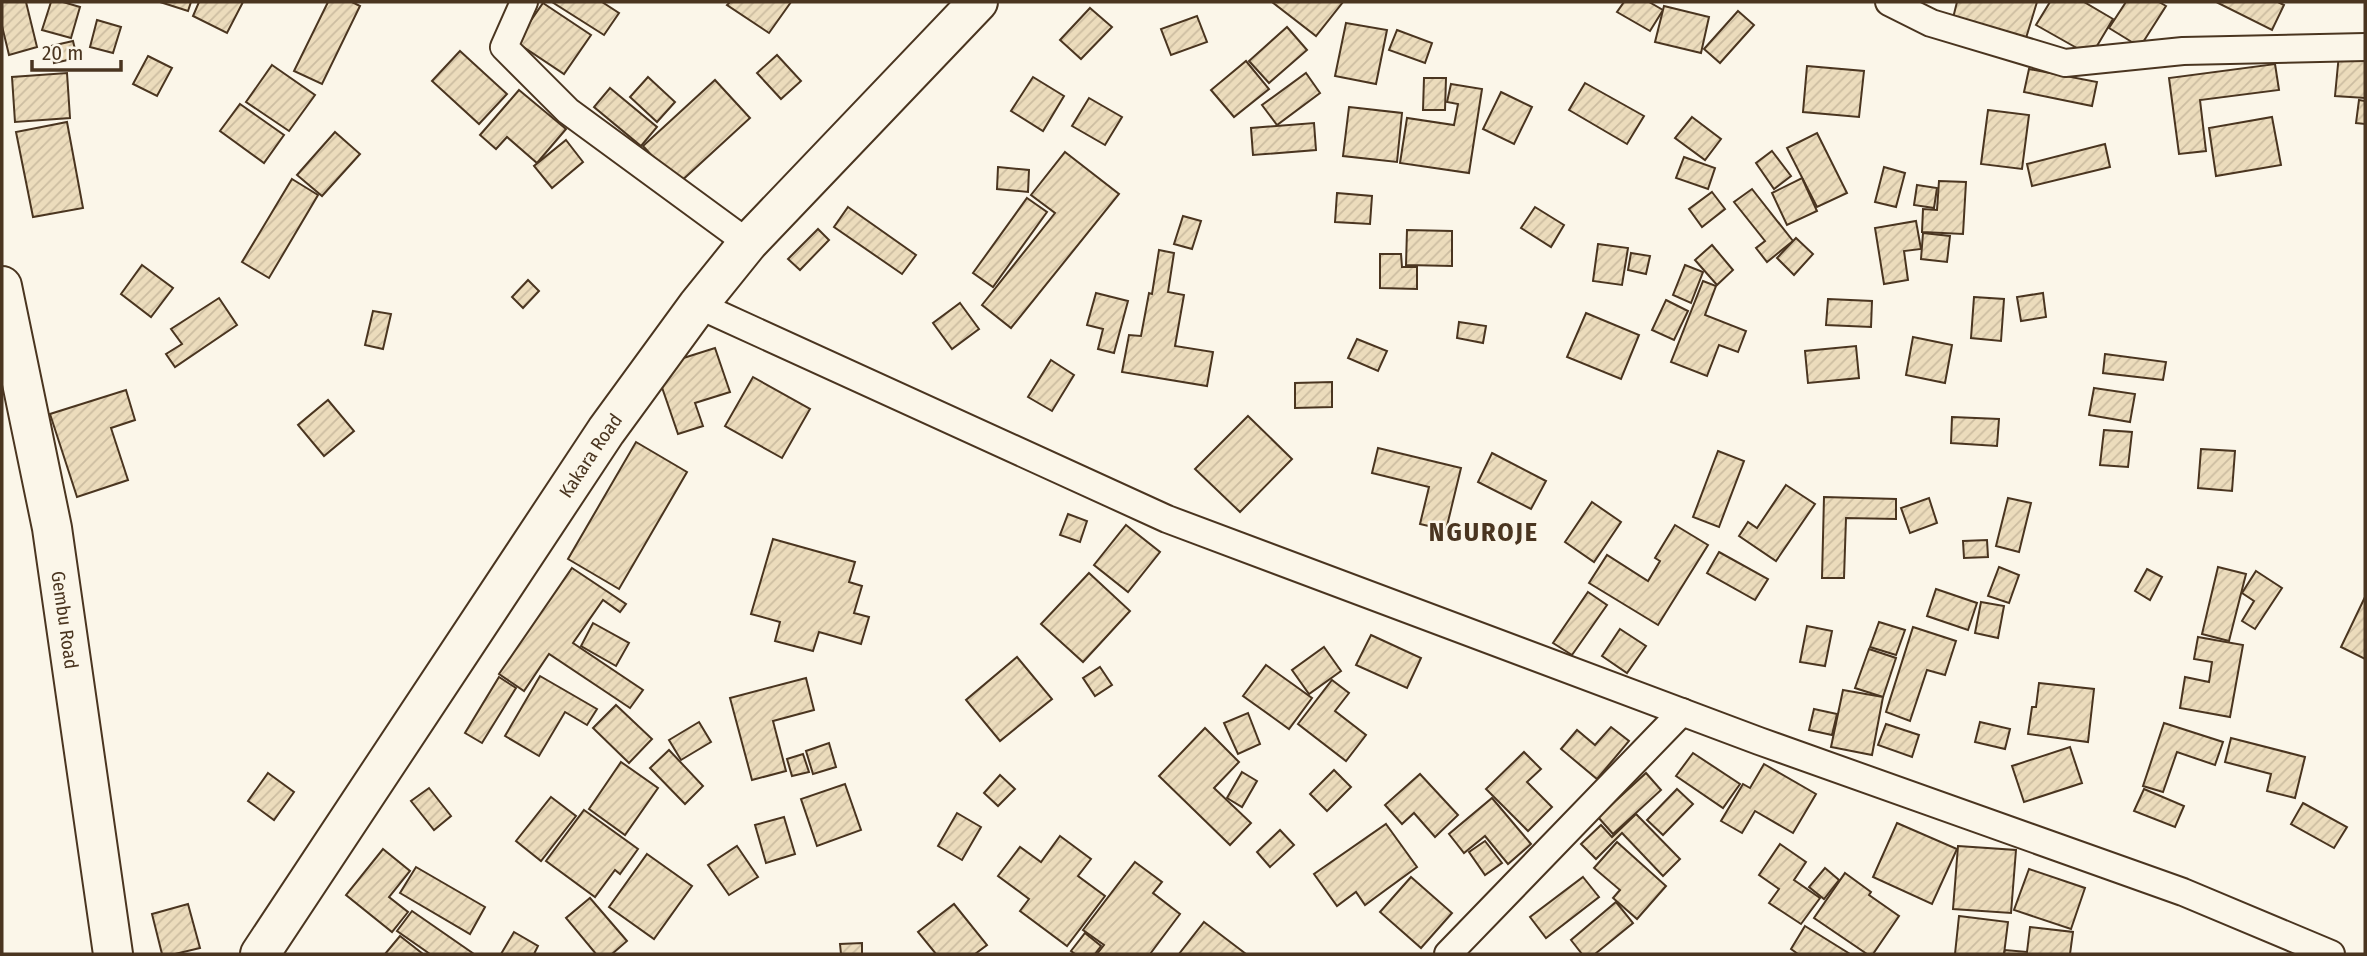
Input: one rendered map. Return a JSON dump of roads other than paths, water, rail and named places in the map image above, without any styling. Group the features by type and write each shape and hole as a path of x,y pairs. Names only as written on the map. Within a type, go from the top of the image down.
{"street":[{"path":"524,2 504,47 568,111 748,243"},
{"name":"Kakara Road","path":"260,954 606,431 698,305 748,243 978,2"},
{"path":"1889,2 1931,23 2065,63 2183,51 2365,47"},
{"name":"Gembu Road","path":"2,286 52,528 113,954"},
{"path":"698,305 1167,519 1682,712 2183,892 2331,954"},
{"path":"1448,954 1682,712"}],"district":[{"name":"NGUROJE","path":"1484,532"}]}
